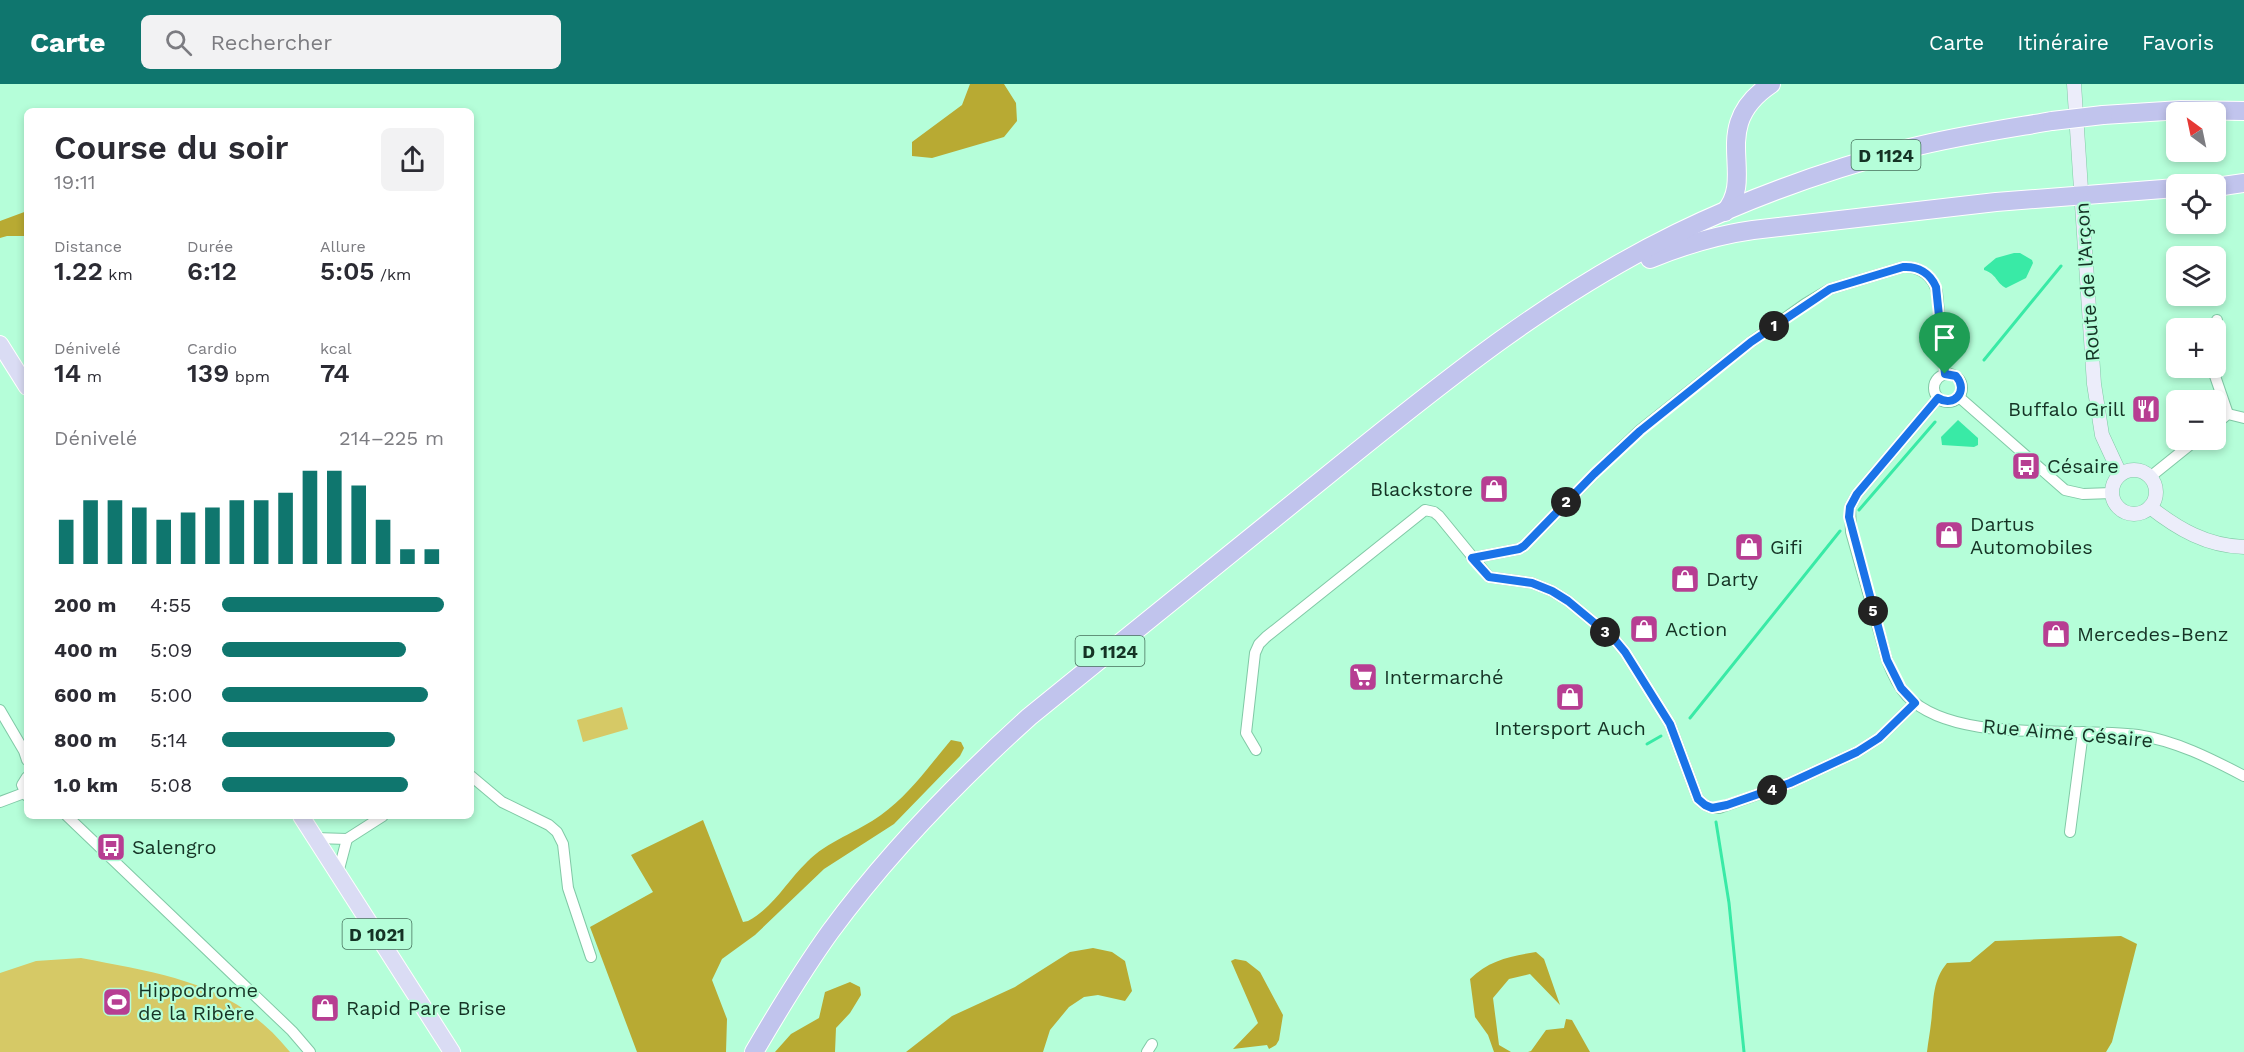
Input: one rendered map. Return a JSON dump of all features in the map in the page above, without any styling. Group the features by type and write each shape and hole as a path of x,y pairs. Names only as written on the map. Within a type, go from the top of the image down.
{"highway":[{"path":"1725,212 1733,203 1736,195 1734,146 1736,131 1744,110 1757,93 1771,84"},
{"name":"D 1124","path":"754,1052 797,980 860,894 908,836 986,756 1029,717 1333,471 1467,364 1533,316 1601,274 1676,234 1725,212 1845,166 1912,147 2052,121 2181,110 2244,111"},
{"path":"2226,186 2244,183"},
{"path":"1533,316 1550,314 1611,278 1650,259 1722,234 1996,202 2166,189"}],"main road":[{"path":"0,344 24,382"},
{"name":"D 1021","path":"303,819 452,1052"}],"street":[{"name":"Route de l’Arçon","path":"2074,84 2097,410 2105,443 2120,474"},
{"path":"1472,558 1524,546 1594,474 1671,405 1723,362 1773,326 1815,297 1836,287 1903,267 1913,267 1923,271 1934,282 1937,292 1945,374"},
{"path":"1945,374 1956,376 1962,386 1959,397 1949,402 1938,398 1934,389 1937,380 1945,374"},
{"path":"2217,378 2228,414 2244,418"},
{"path":"1959,397 2065,490 2084,494 2112,492"},
{"name":"Rue Aimé Césaire","path":"1938,398 1857,494 1849,511 1851,532 1887,660 1901,688 1915,703 1934,714 1982,727 2022,732 2121,733 2160,740 2206,756 2244,776"},
{"path":"2150,477 2184,450"},
{"path":"2136,470 2150,477 2156,489 2155,499 2150,507 2136,513 2126,512 2115,502 2112,492 2114,483 2120,474 2136,470"},
{"path":"2150,507 2173,526 2188,534 2230,547 2244,547"},
{"path":"1256,750 1246,733 1255,653 1259,644 1425,510 1439,516 1489,577 1532,583 1552,591 1568,601 1615,640 1670,724 1698,799 1712,808 1719,808 1770,791 1857,752 1879,738 1915,703"},
{"path":"0,710 24,751"},
{"path":"2070,832 2083,732"},
{"path":"474,779 502,802 549,825 556,832 563,844 571,897 591,957"},
{"path":"0,802 24,795"},
{"path":"70,819 292,1031 310,1052"},
{"path":"315,838 348,839 378,819"},
{"path":"338,873 348,839"}],"shaded area":[{"path":"970,84 1004,84 1016,103 1017,121 1004,137 932,158 912,156 912,142 962,105"},
{"path":"24,212 24,236 0,238 0,221"},
{"path":"2020,253 2033,263 2026,278 2006,288 1984,268 1996,258"},
{"path":"1958,420 1978,438 1978,445 1974,447 1942,445 1941,437"},
{"path":"622,707 628,729 583,742 577,720"},
{"path":"951,740 961,742 964,748 960,756 894,824 824,869 755,935 722,959 712,980 727,1019 726,1052 637,1052 590,927 653,892 631,855 703,820 743,922 748,921 766,908 815,855 891,807 918,780"},
{"path":"2121,936 2137,944 2112,1042 2106,1052 1927,1052 1936,984 1947,963 1970,962 1995,941"},
{"path":"1093,948 1112,952 1125,961 1132,991 1125,1001 1098,995 1084,997 1069,1007 1050,1030 1043,1052 906,1052 952,1016 1015,987 1070,952"},
{"path":"1536,952 1544,959 1560,1005 1530,974 1509,979 1493,998 1499,1045 1511,1052 1494,1052 1488,1035 1475,1017 1470,979 1493,963 1509,957"},
{"name":"Hippodrome de la Ribère","path":"81,958 168,976 221,996 245,1010 268,1029 290,1052 0,1052 0,973 36,961"},
{"path":"1235,959 1246,961 1260,972 1283,1015 1279,1040 1269,1049 1267,1045 1233,1049 1258,1023 1231,961"},
{"path":"850,982 860,987 861,995 850,1013 836,1028 835,1052 775,1052 791,1034 819,1018 825,992"},
{"path":"1566,1019 1572,1020 1590,1052 1528,1052 1546,1030 1564,1028"}],"waterway":[{"path":"1984,360 2061,266"},
{"path":"1859,510 1935,422"},
{"path":"1690,718 1840,531"},
{"path":"1647,744 1661,736"},
{"path":"1716,822 1729,903 1744,1052"}],"place":[{"name":"Buffalo Grill","path":"2146,409"},
{"name":"Césaire","path":"2026,466"},
{"name":"Blackstore","path":"1494,489"},
{"name":"Dartus Automobiles","path":"1949,535"},
{"name":"Gifi","path":"1749,547"},
{"name":"Darty","path":"1685,579"},
{"name":"Action","path":"1644,629"},
{"name":"Mercedes-Benz","path":"2056,634"},
{"name":"Intermarché","path":"1363,677"},
{"name":"Intersport Auch","path":"1570,697"},
{"name":"Salengro","path":"111,847"},
{"name":"Hippodrome de la Ribère","path":"117,1002"},
{"name":"Rapid Pare Brise","path":"325,1008"}],"route":[{"path":"1908,266 1923,271 1936,287 1945,374 1956,376 1960,381 1962,386 1959,397 1949,402 1938,398 1857,494 1849,511 1851,532 1887,660 1895,679 1915,703 1879,738 1857,752 1790,783 1719,808 1705,805 1698,799 1679,745 1662,708 1615,640 1568,601 1552,591 1532,583 1489,577 1472,558 1524,546 1628,442 1723,362 1805,304 1836,287 1895,268 1908,266"}]}
